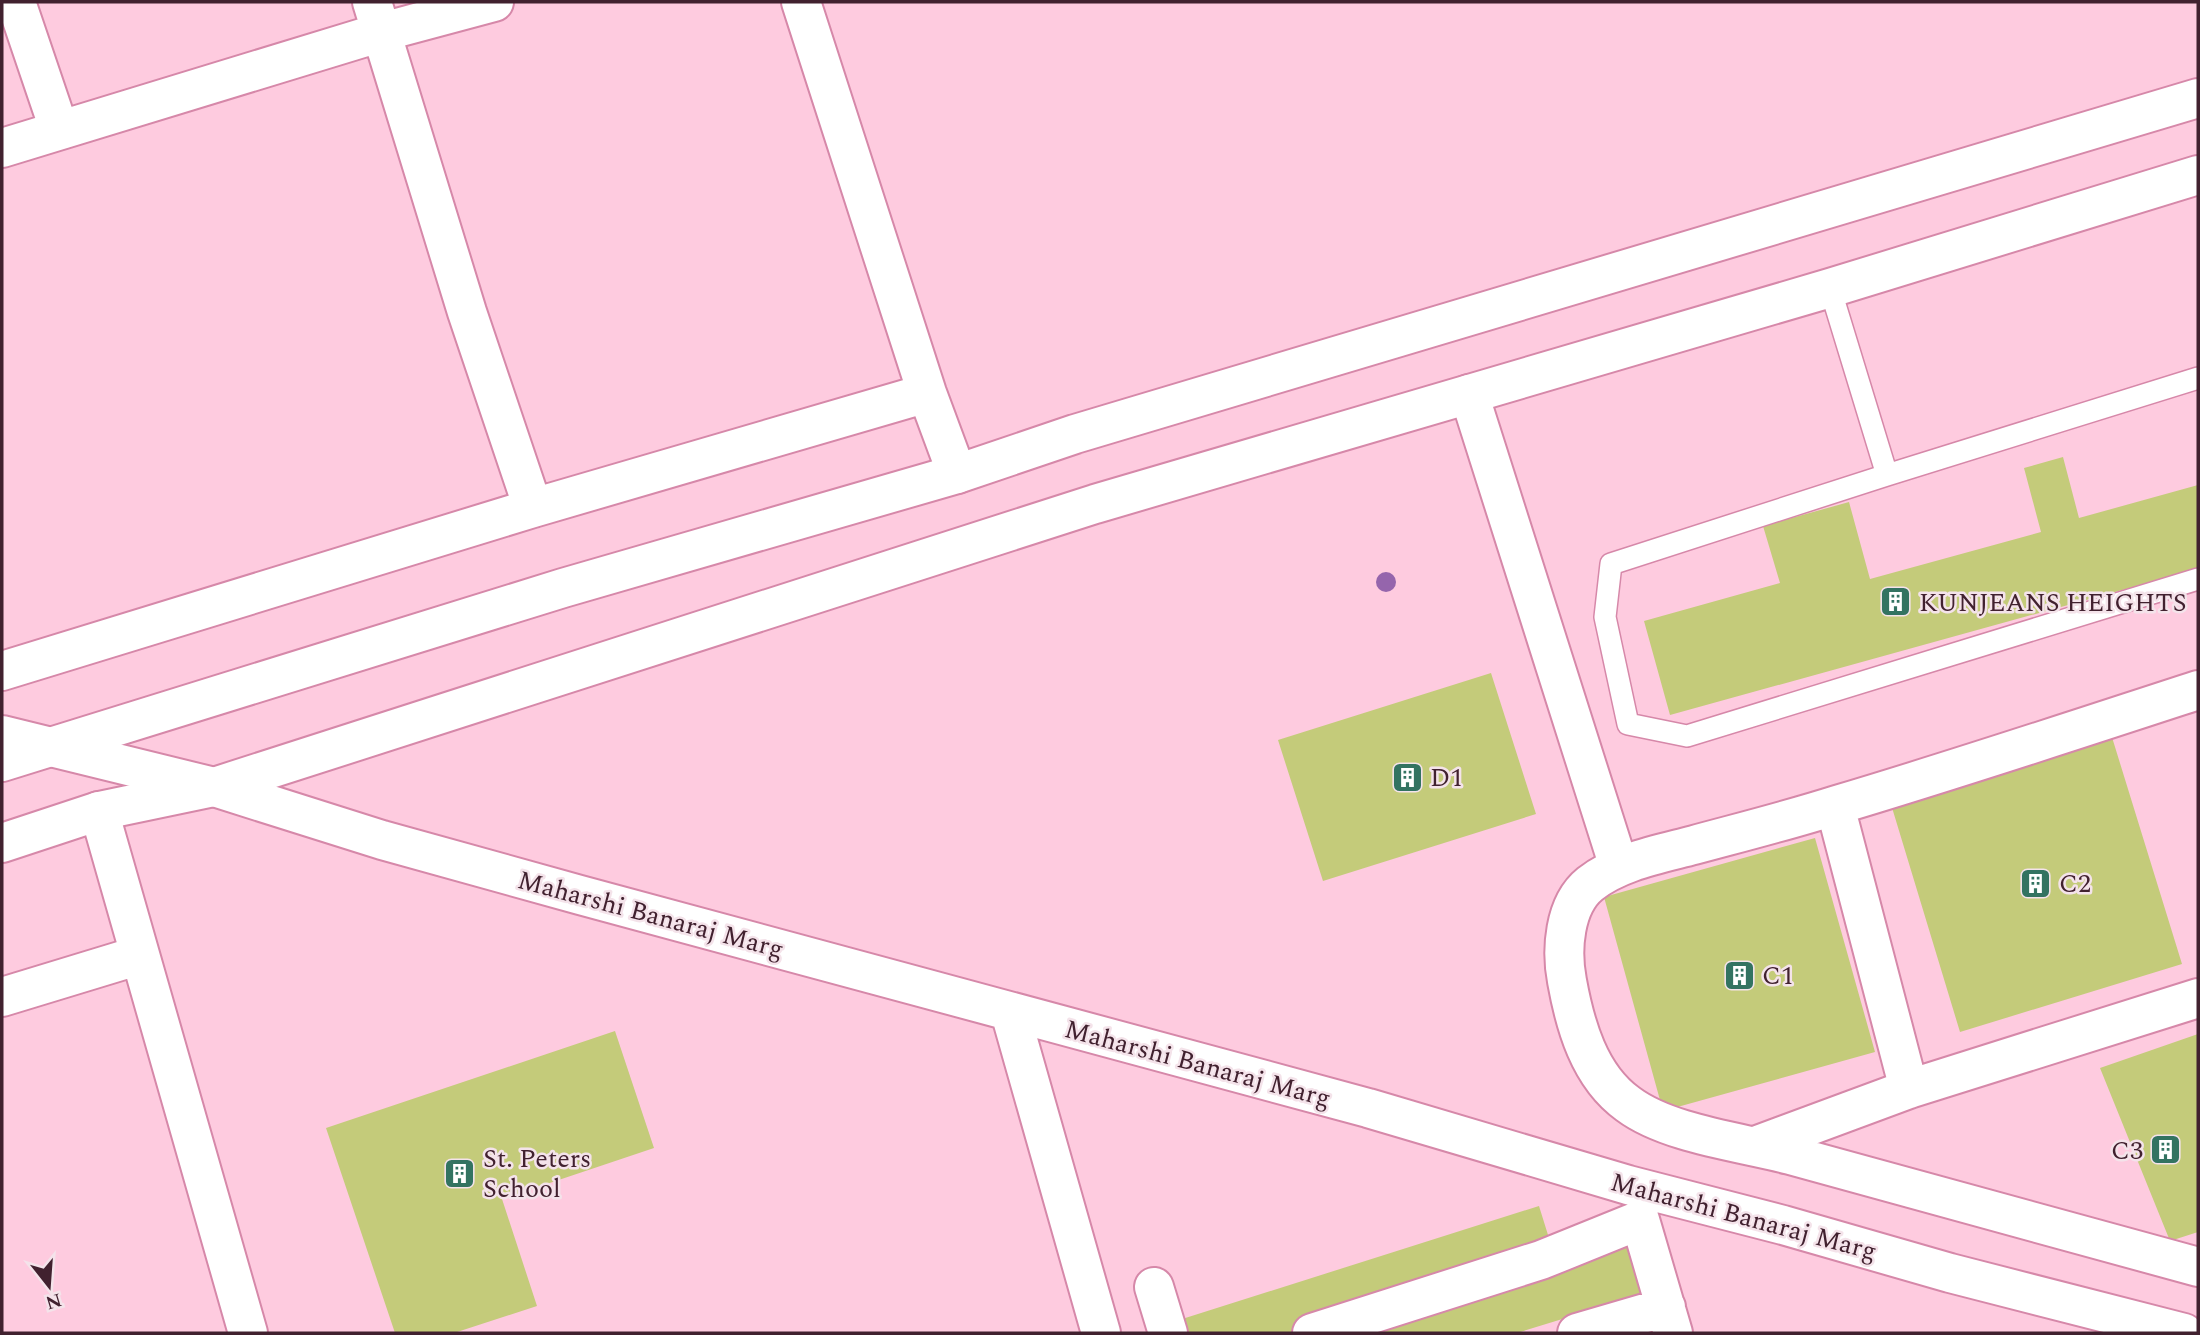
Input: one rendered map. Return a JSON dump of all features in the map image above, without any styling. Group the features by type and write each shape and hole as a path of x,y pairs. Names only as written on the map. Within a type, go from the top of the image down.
{"street":[{"path":"16,2 59,129"},
{"path":"2,148 377,17 494,2"},
{"path":"802,2 927,393 957,474"},
{"path":"377,17 467,312 533,508"},
{"path":"2,762 564,588 957,474 1075,434 2198,98"},
{"path":"2,843 99,811 214,787 1095,504 1830,288 2198,175"},
{"path":"2,671 533,508 927,393"},
{"path":"1469,394 1619,867"},
{"path":"2198,690 1835,806 1619,867 1589,885 1576,901 1567,921 1564,970 1572,1007 1587,1053 1604,1081 1625,1102 1643,1114 1674,1126 2198,1267"},
{"name":"Maharshi Banaraj Marg","path":"2,735 214,787 395,843 1010,1013 1368,1108 1628,1185 1783,1225 1950,1273 2184,1333"},
{"path":"1835,806 1909,1089"},
{"path":"99,811 248,1333"},
{"path":"2,996 141,955"},
{"path":"1755,1146 1909,1089 2198,998"},
{"path":"1010,1013 1101,1333"},
{"path":"1312,1333 1541,1260 1640,1220 1669,1320 1577,1333"},
{"path":"1154,1287 1167,1333"}],"lane":[{"path":"1830,288 1887,475"},
{"path":"2198,378 1611,564 1605,617 1628,724 1688,736 2198,579"}],"building":[{"name":"KUNJEANS HEIGHTS","path":"2063,457 2079,518 2198,485 2198,569 1670,715 1644,621 1780,583 1763,526 1849,502 1870,579 2041,532 2024,468"},
{"name":"D1","path":"1491,673 1536,814 1323,881 1278,740"},
{"name":"C2","path":"2111,734 2182,964 1960,1032 1890,801"},
{"name":"C1","path":"1815,838 1875,1052 1663,1111 1604,897"},
{"name":"St. Peters School","path":"615,1031 654,1148 502,1199 537,1306 454,1333 395,1333 326,1128"},
{"name":"C3","path":"2198,1034 2198,1232 2170,1241 2100,1068"},
{"path":"1539,1206 1553,1251 1291,1333 1183,1333 1179,1320"},
{"path":"1627,1242 1644,1294 1517,1333 1337,1333"}],"place":[{"name":"KUNJEANS HEIGHTS","path":"1896,602"},
{"name":"D1","path":"1407,777"},
{"name":"C2","path":"2036,883"},
{"name":"C1","path":"1739,975"},
{"name":"C3","path":"2166,1150"},
{"name":"St. Peters School","path":"460,1173"}]}
